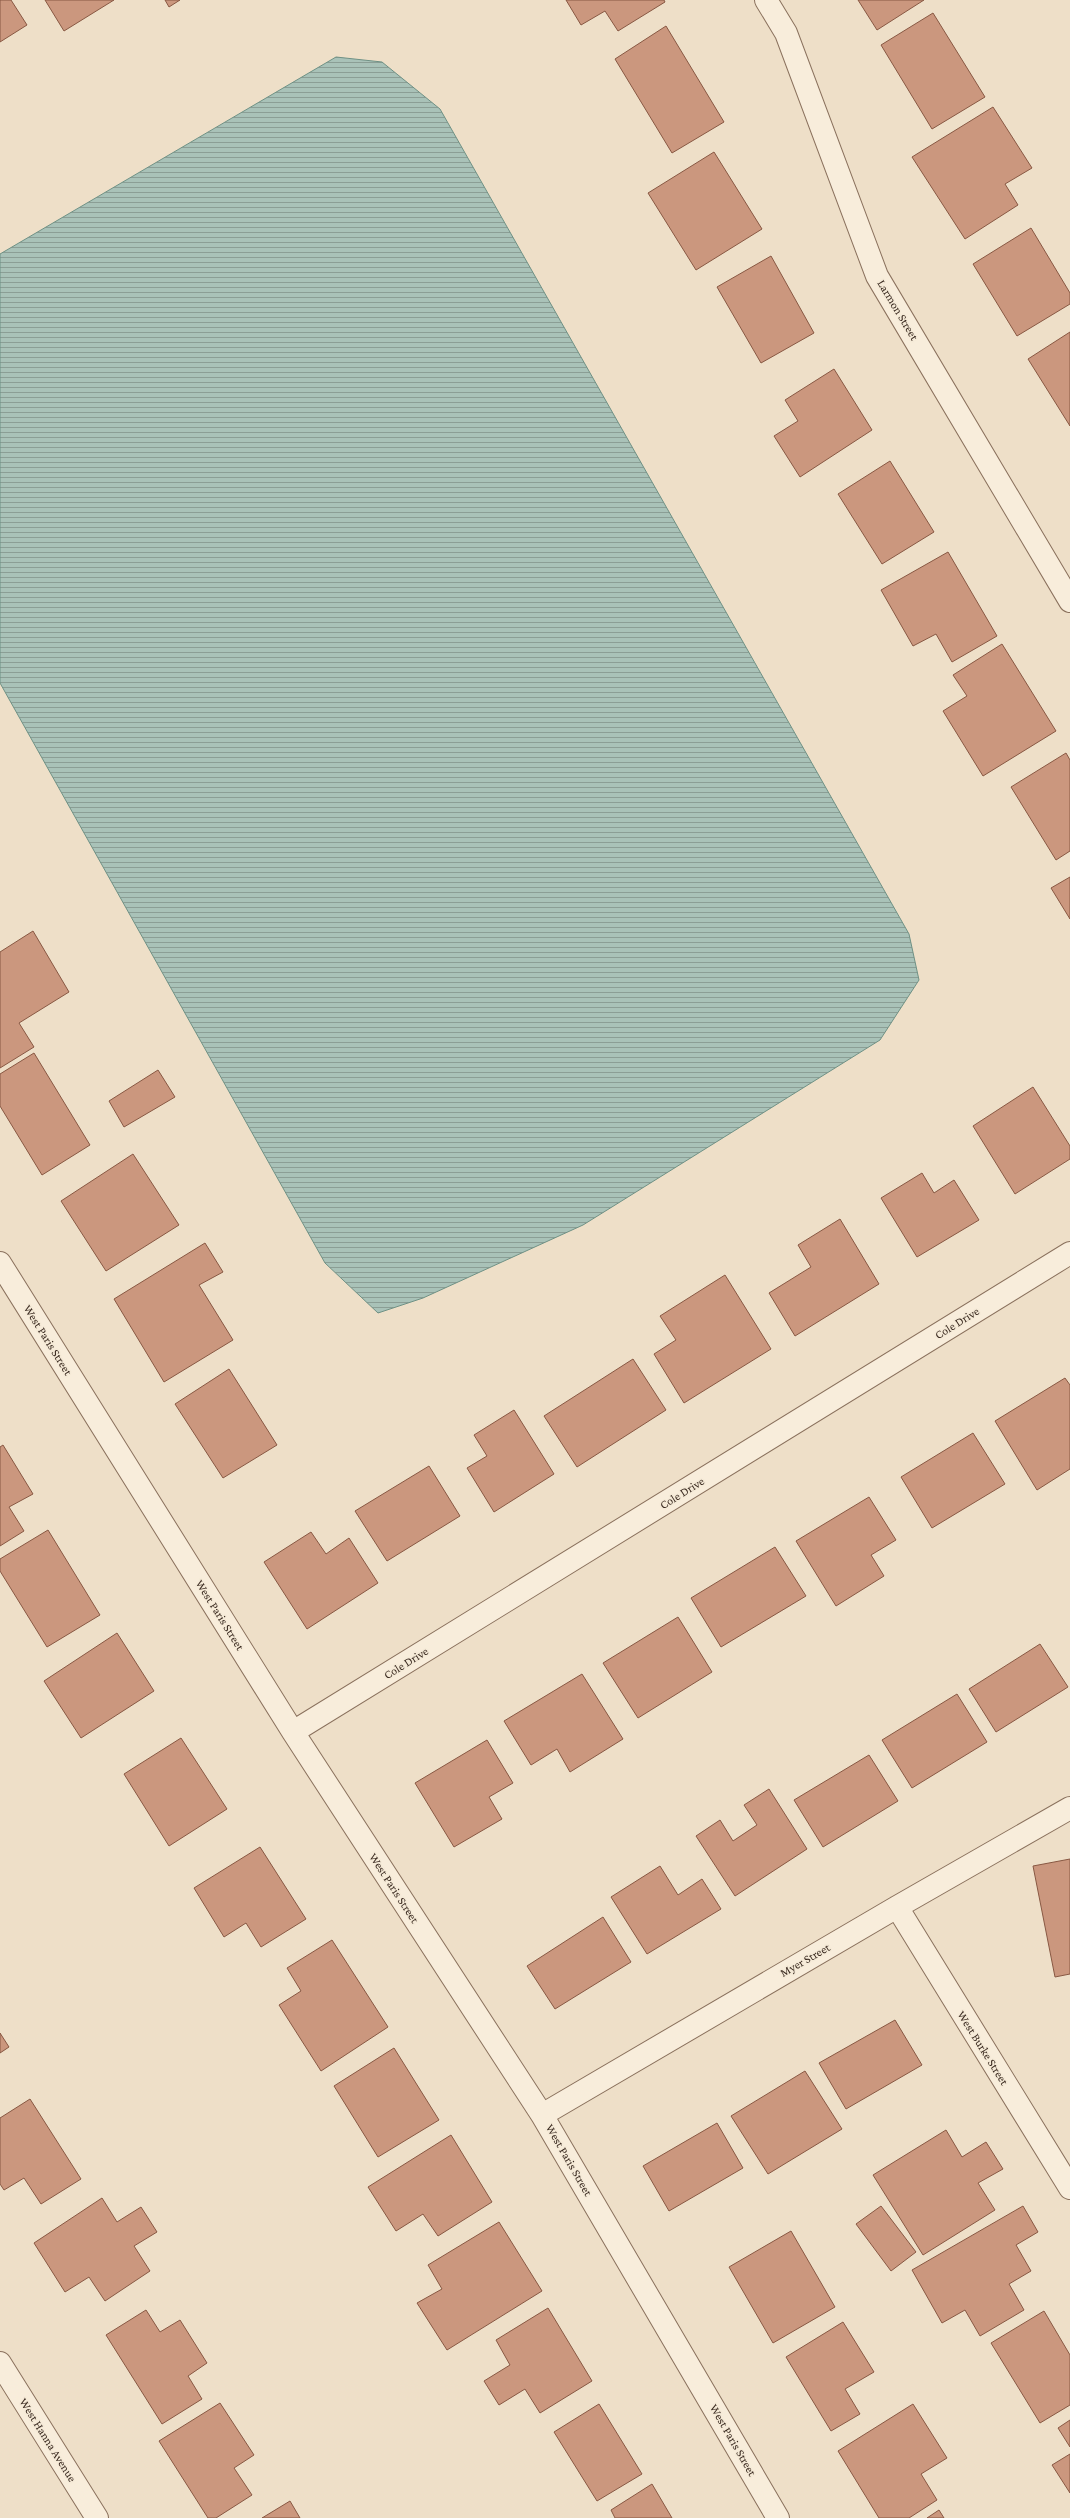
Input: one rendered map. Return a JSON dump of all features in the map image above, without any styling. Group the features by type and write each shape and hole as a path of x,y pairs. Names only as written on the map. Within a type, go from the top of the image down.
{"street":[{"name":"Larmon Street","path":"766,0 786,33 877,276 1070,601"},
{"name":"Cole Drive","path":"293,1732 1070,1253"},
{"name":"West Paris Street","path":"0,1263 293,1732 542,2115 778,2518"},
{"name":"Myer Street","path":"542,2115 897,1907 1070,1808"},
{"name":"West Burke Street","path":"897,1907 1070,2188"},
{"name":"West Hanna Avenue","path":"0,2363 97,2518"}],"shaded area":[{"path":"336,57 382,62 440,109 909,934 919,980 880,1040 583,1225 423,1298 378,1313 325,1263 0,683 0,254"}],"building":[{"path":"0,0 11,0 27,25 0,42"},
{"path":"45,0 114,0 64,31"},
{"path":"165,0 180,0 169,7"},
{"path":"566,0 664,0 665,2 618,31 605,11 581,25"},
{"path":"858,0 924,0 877,30"},
{"path":"933,13 985,97 932,129 881,45"},
{"path":"666,26 724,122 672,153 615,59"},
{"path":"993,107 1032,168 1005,184 1018,205 965,239 912,157"},
{"path":"714,152 762,229 696,270 648,193"},
{"path":"1031,228 1070,293 1070,304 1017,336 973,264"},
{"path":"771,256 814,333 761,363 717,287"},
{"path":"1070,332 1070,426 1028,359"},
{"path":"834,369 872,430 800,477 774,436 798,421 785,400"},
{"path":"890,461 934,532 882,564 838,494"},
{"path":"948,552 997,636 952,662 936,634 913,646 881,590"},
{"path":"1002,644 1056,731 983,776 943,711 967,696 953,675"},
{"path":"1066,753 1070,760 1070,851 1056,860 1011,787"},
{"path":"1070,877 1070,919 1051,888"},
{"path":"33,931 69,992 19,1023 34,1047 0,1068 0,952"},
{"path":"34,1053 90,1145 42,1175 0,1106 0,1074"},
{"path":"158,1070 175,1097 124,1127 109,1101"},
{"path":"1033,1087 1070,1146 1070,1159 1015,1194 973,1126"},
{"path":"133,1154 179,1225 106,1271 61,1201"},
{"path":"922,1173 934,1193 954,1180 979,1220 917,1257 881,1198"},
{"path":"840,1219 879,1284 795,1336 769,1293 811,1267 798,1245"},
{"path":"205,1243 223,1272 199,1285 233,1340 164,1382 114,1299"},
{"path":"725,1275 771,1349 684,1403 654,1354 676,1340 660,1316"},
{"path":"633,1359 666,1410 577,1467 544,1416"},
{"path":"229,1369 277,1445 223,1478 175,1404"},
{"path":"1065,1378 1070,1385 1070,1469 1037,1490 995,1421"},
{"path":"514,1410 554,1474 494,1512 467,1468 487,1456 474,1435"},
{"path":"973,1433 1005,1484 932,1528 901,1477"},
{"path":"3,1445 33,1494 9,1507 24,1531 0,1546 0,1447"},
{"path":"429,1466 460,1516 387,1561 355,1511"},
{"path":"869,1497 896,1540 871,1555 884,1576 836,1606 796,1541"},
{"path":"48,1530 100,1615 47,1647 0,1571 0,1559"},
{"path":"311,1532 326,1554 349,1538 378,1583 307,1629 264,1562"},
{"path":"775,1547 806,1596 721,1647 691,1598"},
{"path":"678,1617 712,1672 638,1718 603,1663"},
{"path":"117,1633 154,1691 81,1738 44,1681"},
{"path":"1040,1644 1068,1687 996,1732 969,1689"},
{"path":"582,1674 623,1739 570,1772 557,1749 531,1765 504,1721"},
{"path":"957,1694 987,1742 912,1788 882,1740"},
{"path":"181,1738 227,1809 169,1846 124,1774"},
{"path":"487,1740 513,1783 489,1797 502,1819 454,1847 415,1783"},
{"path":"869,1755 898,1801 823,1847 794,1800"},
{"path":"769,1789 807,1849 735,1896 696,1836 720,1820 733,1841 757,1825 744,1805"},
{"path":"260,1847 306,1919 261,1947 246,1923 224,1937 194,1888"},
{"path":"1070,1859 1070,1974 1055,1977 1033,1866"},
{"path":"660,1866 678,1895 702,1879 721,1909 647,1954 611,1897"},
{"path":"603,1917 631,1962 555,2009 527,1966"},
{"path":"332,1940 388,2027 321,2071 279,2005 301,1991 287,1968"},
{"path":"895,2020 922,2065 846,2109 819,2063"},
{"path":"0,2033 9,2047 0,2053"},
{"path":"394,2048 439,2120 378,2157 334,2086"},
{"path":"805,2071 842,2129 768,2174 731,2116"},
{"path":"30,2099 81,2179 41,2204 24,2178 4,2190 0,2184 0,2118"},
{"path":"717,2123 743,2168 669,2211 643,2166"},
{"path":"946,2130 962,2157 986,2142 1003,2169 978,2183 995,2210 923,2255 873,2175"},
{"path":"451,2135 492,2202 438,2236 423,2214 396,2231 368,2187"},
{"path":"102,2198 117,2222 141,2207 157,2232 134,2246 150,2271 105,2301 89,2277 65,2292 34,2243"},
{"path":"881,2206 916,2252 891,2271 856,2224"},
{"path":"1023,2206 1038,2232 1016,2245 1031,2271 1009,2284 1024,2310 980,2336 965,2310 942,2323 912,2270"},
{"path":"499,2222 542,2291 447,2350 417,2303 442,2289 428,2265"},
{"path":"791,2231 835,2307 773,2343 729,2267"},
{"path":"548,2308 592,2381 540,2413 525,2389 499,2405 484,2381 510,2365 496,2340"},
{"path":"146,2310 160,2332 180,2320 207,2363 188,2376 202,2399 162,2424 106,2335"},
{"path":"1044,2311 1070,2355 1070,2405 1040,2423 991,2343"},
{"path":"843,2322 874,2372 845,2389 860,2414 831,2431 786,2357"},
{"path":"220,2403 254,2455 234,2468 252,2495 216,2518 208,2518 159,2441"},
{"path":"599,2404 642,2474 597,2501 554,2432"},
{"path":"913,2404 947,2458 921,2474 937,2500 909,2518 879,2518 838,2451"},
{"path":"1070,2420 1070,2447 1058,2428"},
{"path":"1070,2454 1070,2493 1052,2465"},
{"path":"652,2484 672,2518 615,2518 611,2510"},
{"path":"290,2501 300,2518 262,2518"},
{"path":"939,2510 944,2518 927,2518"}]}
